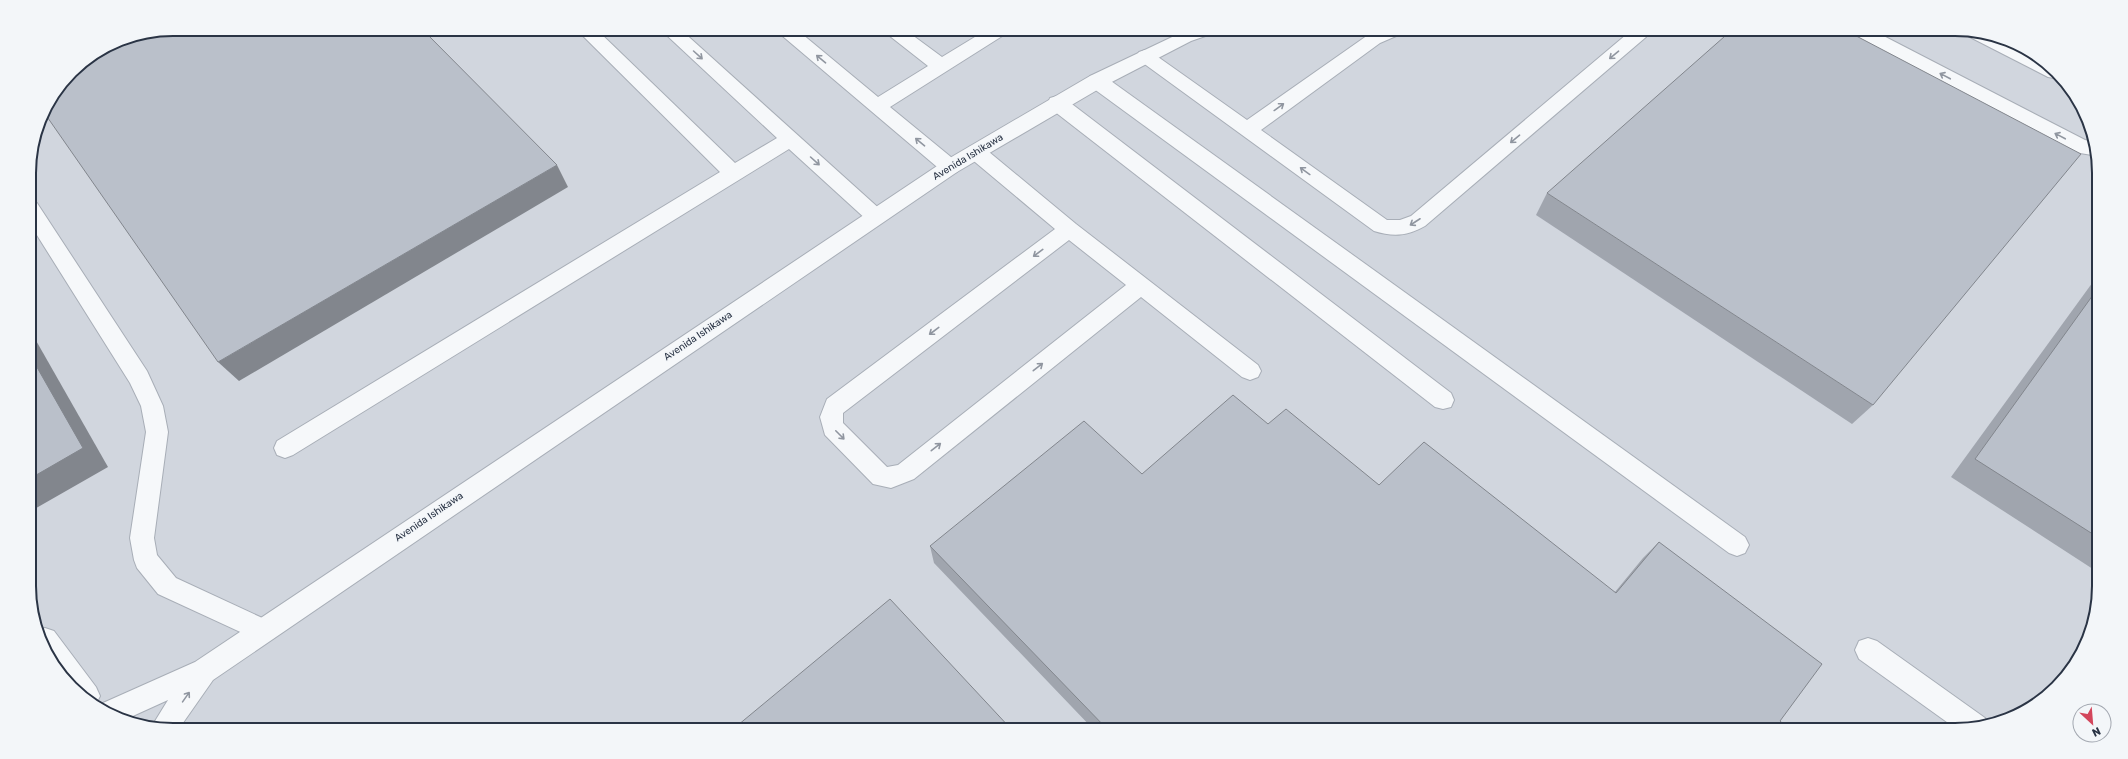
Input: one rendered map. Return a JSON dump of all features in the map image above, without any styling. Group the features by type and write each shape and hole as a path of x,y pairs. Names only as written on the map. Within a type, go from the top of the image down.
{"street":[{"path":"592,36 734,174"},
{"path":"677,36 875,216"},
{"path":"793,36 950,167"},
{"path":"901,36 940,66"},
{"path":"877,106 989,36"},
{"name":"Avenida Ishikawa","path":"116,710 204,671 262,630 875,216 950,167 1097,81 1145,56 1192,36"},
{"path":"1247,130 1374,39 1381,36"},
{"path":"1145,56 1381,226 1394,230 1408,227 1418,221 1636,36"},
{"path":"1869,36 2081,147 2089,148"},
{"path":"1994,42 2036,63"},
{"path":"1097,81 1737,545"},
{"path":"1057,104 1443,400"},
{"path":"285,448 790,139"},
{"path":"976,152 1140,286 1250,371"},
{"path":"36,217 139,378 152,406 157,432 142,538 146,560 167,586 262,630"},
{"path":"1069,229 835,406 831,412 830,420 833,428 881,477 891,478 906,472 1140,286"},
{"path":"52,649 78,684"},
{"path":"1868,650 1969,722"},
{"name":"Avenida Ishikawa","path":"168,723 204,671"}],"shaded area":[{"path":"164,36 1955,36 1973,37 1999,43 2031,59 2058,83 2069,97 2078,113 2085,129 2091,155 2092,595 2085,630 2069,662 2052,683 2038,695 2007,713 1964,723 173,723 155,722 129,716 97,700 70,676 59,662 50,646 43,630 37,604 36,164 46,121 55,103"}],"building":[{"path":"164,36 429,36 557,165 218,362 48,118 59,97 70,83 76,76 97,59 129,43"},
{"path":"1725,36 1856,36 2081,154 1873,405 1547,193"},
{"path":"2092,296 2092,534 1975,459"},
{"path":"36,366 83,448 36,475"},
{"path":"1233,395 1268,424 1286,409 1379,485 1424,442 1616,593 1659,542 1822,664 1780,721 1782,723 1101,723 930,546 1084,421 1142,474"},
{"path":"890,599 1005,723 740,723"}]}
